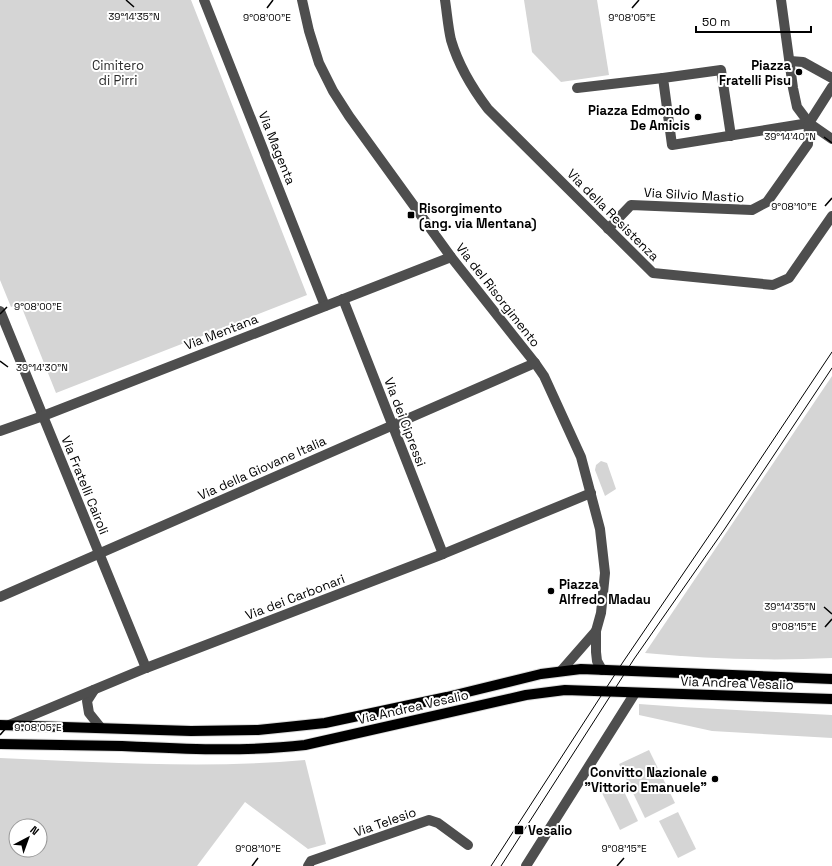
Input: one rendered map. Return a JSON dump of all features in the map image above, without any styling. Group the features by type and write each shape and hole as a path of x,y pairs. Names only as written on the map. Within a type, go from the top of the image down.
{"main road":[{"name":"Via Andrea Vesalio","path":"5,725 191,732 258,730 325,723 447,697 541,674 581,669 829,678"},
{"name":"Via Andrea Vesalio","path":"0,744 120,746 222,750 282,748 305,745 435,717 518,697 553,690 569,689 635,693 832,699"}],"street":[{"name":"Via Magenta","path":"204,0 325,306"},
{"name":"Via del Risorgimento","path":"302,0 309,31 319,63 349,116 451,257 544,376 581,457 600,529 605,573 601,613 596,631 597,661 602,670"},
{"name":"Via della Resistenza","path":"445,0 451,40 461,67 472,88 488,109 653,273 774,285 789,278 832,216"},
{"path":"781,0 797,107 809,123 832,139"},
{"path":"790,61 803,62 832,78"},
{"path":"578,88 722,70 731,136"},
{"path":"663,78 672,145 809,123 832,88"},
{"name":"Via Silvio Mastio","path":"608,229 631,205 752,210 767,202 808,144 809,123"},
{"name":"Via Mentana","path":"0,431 43,416 451,257"},
{"name":"Via dei Cipressi","path":"344,299 443,554"},
{"name":"Via Fratelli Cairoli","path":"0,311 146,668"},
{"name":"Via della Giovane Italia","path":"0,597 535,363"},
{"name":"Via dei Carbonari","path":"5,725 146,668 443,554 591,493"},
{"name":"Via del Risorgimento","path":"561,671 596,631"},
{"path":"94,690 87,701 89,713 100,728"},
{"path":"526,866 635,693"},
{"name":"Via Telesio","path":"308,866 311,862 429,820 438,823 468,845"}],"green space":[{"name":"Cimitero di Pirri","path":"0,0 191,0 307,295 56,393 20,303 11,307 0,280"},
{"path":"524,0 597,0 609,75 561,82 532,52"},
{"path":"832,376 832,658 738,659 645,653"},
{"path":"601,461 607,463 616,489 605,496 595,470 596,465"},
{"path":"639,704 832,715 832,738 712,731 639,715"},
{"path":"649,750 675,803 645,818 619,764"},
{"path":"0,758 152,764 229,764 305,760 326,844 308,849 245,802 197,866 0,866"},
{"path":"620,783 638,821 620,830 602,793"},
{"path":"678,812 696,849 678,858 659,821"}],"tram line":[{"path":"491,866 623,662 832,352"},
{"path":"501,866 634,659 724,530 832,368"}],"place":[{"name":"Piazza Fratelli Pisu","path":"799,72"},
{"name":"Piazza Edmondo De Amicis","path":"698,117"},
{"name":"Risorgimento (ang. via Mentana)","path":"411,215"},
{"name":"Piazza Alfredo Madau","path":"551,591"},
{"name":"Convitto Nazionale \"Vittorio Emanuele\"","path":"715,779"},
{"name":"Vesalio","path":"519,830"}]}
